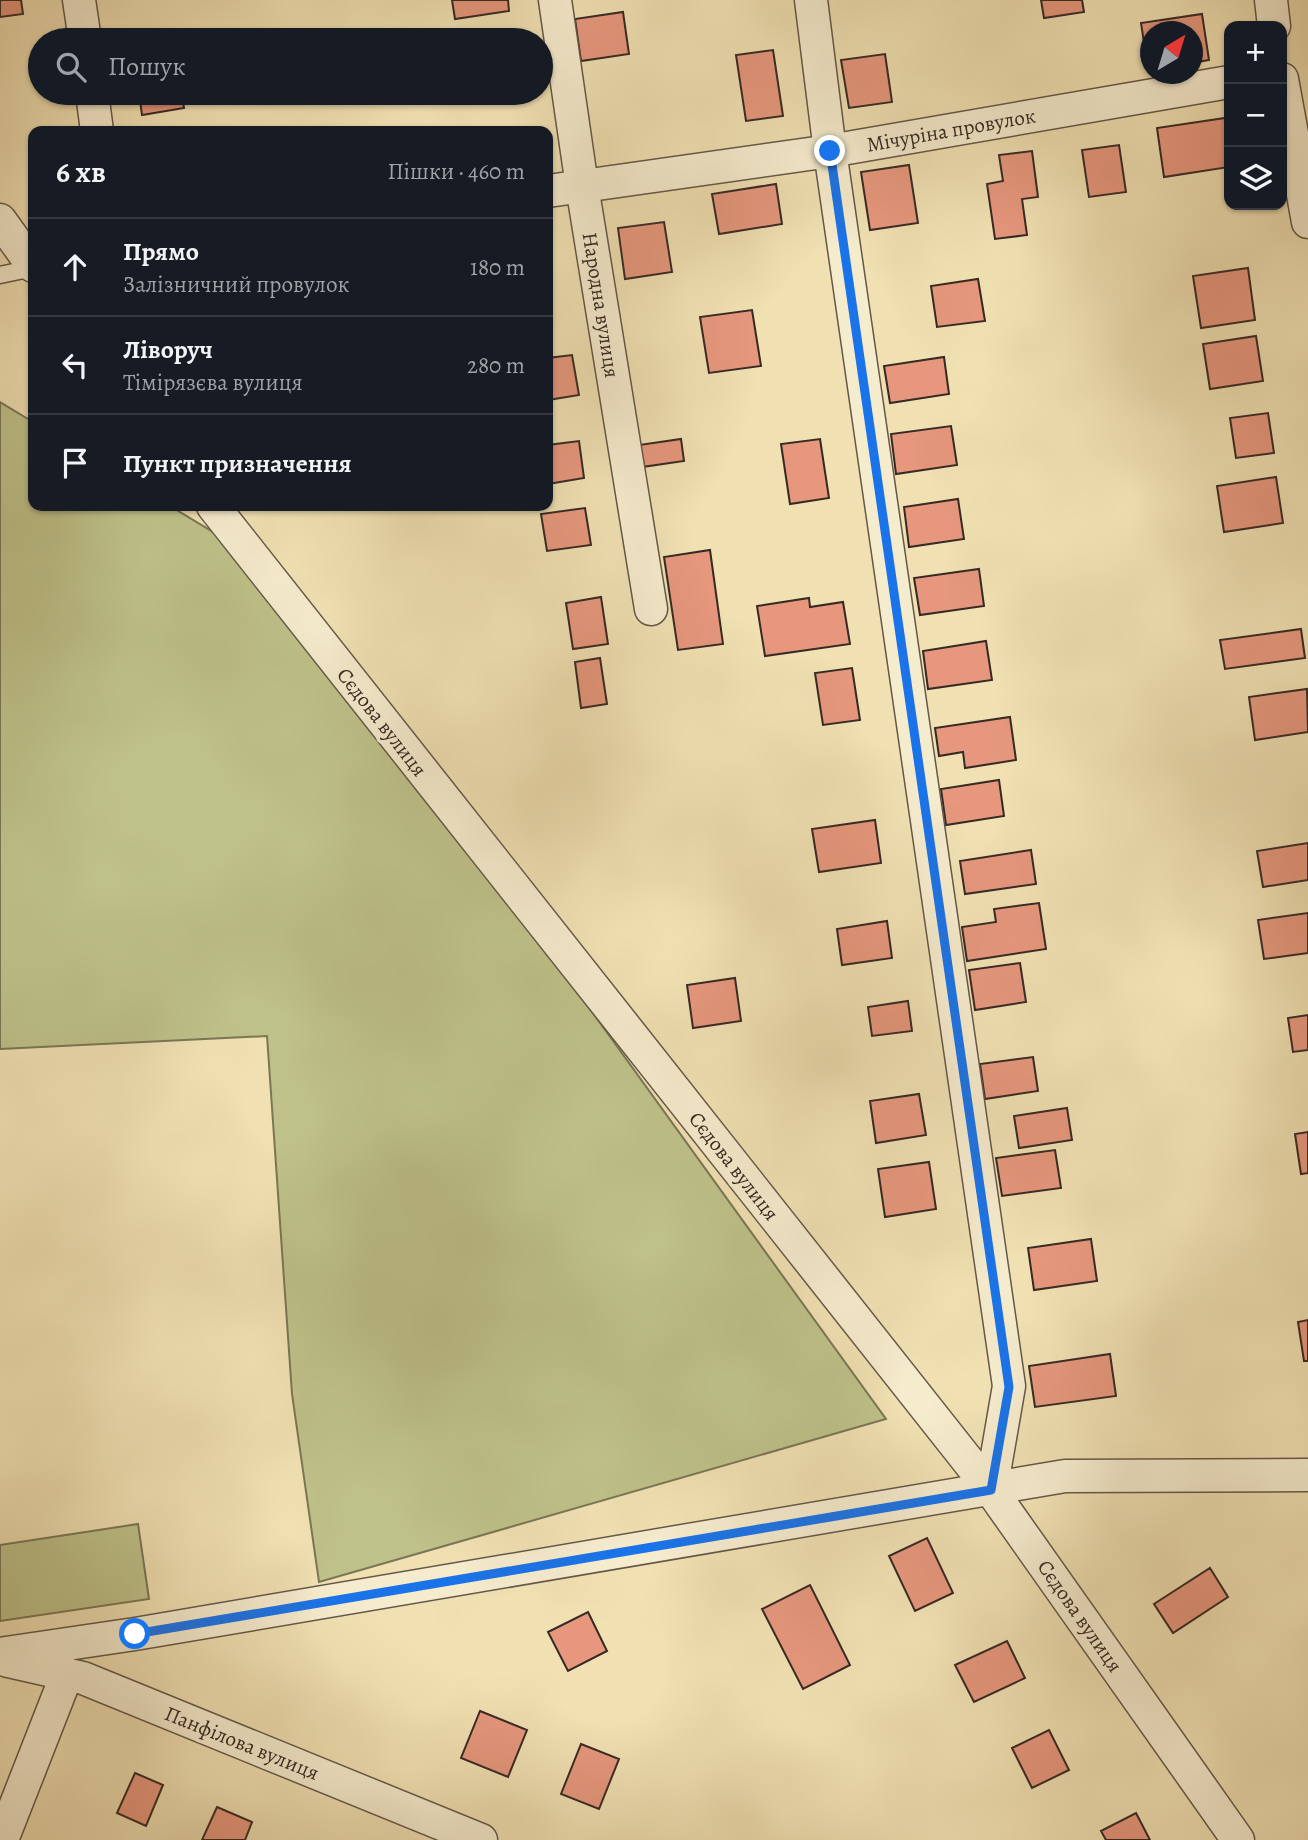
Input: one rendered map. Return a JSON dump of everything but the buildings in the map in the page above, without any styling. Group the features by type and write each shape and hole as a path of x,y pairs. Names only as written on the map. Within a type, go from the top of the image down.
{"street":[{"path":"79,0 83,28"},
{"name":"Народна вулиця","path":"555,0 582,186 651,609"},
{"path":"811,0 830,151 1009,1387 991,1490"},
{"path":"1271,0 1273,21"},
{"path":"1287,72 1308,69"},
{"name":"Мічуріна провулок","path":"553,190 830,151 1224,83"},
{"path":"1283,84 1308,222"},
{"path":"94,105 96,126"},
{"path":"0,220 28,260"},
{"name":"Сєдова вулиця","path":"217,511 991,1490 1238,1840"},
{"path":"0,1654 135,1634 1065,1476 1308,1475"},
{"name":"Панфілова вулиця","path":"0,1659 67,1674 481,1840"},
{"path":"2,1840 67,1674"}],"lane":[{"path":"0,275 28,268"}],"green space":[{"path":"0,402 28,419 28,511 178,511 271,567 886,1419 319,1582 292,1394 267,1036 0,1049"},
{"path":"138,1524 149,1599 0,1621 0,1545"}],"route":[{"path":"135,1634 991,1490 1009,1387 830,151"}]}
